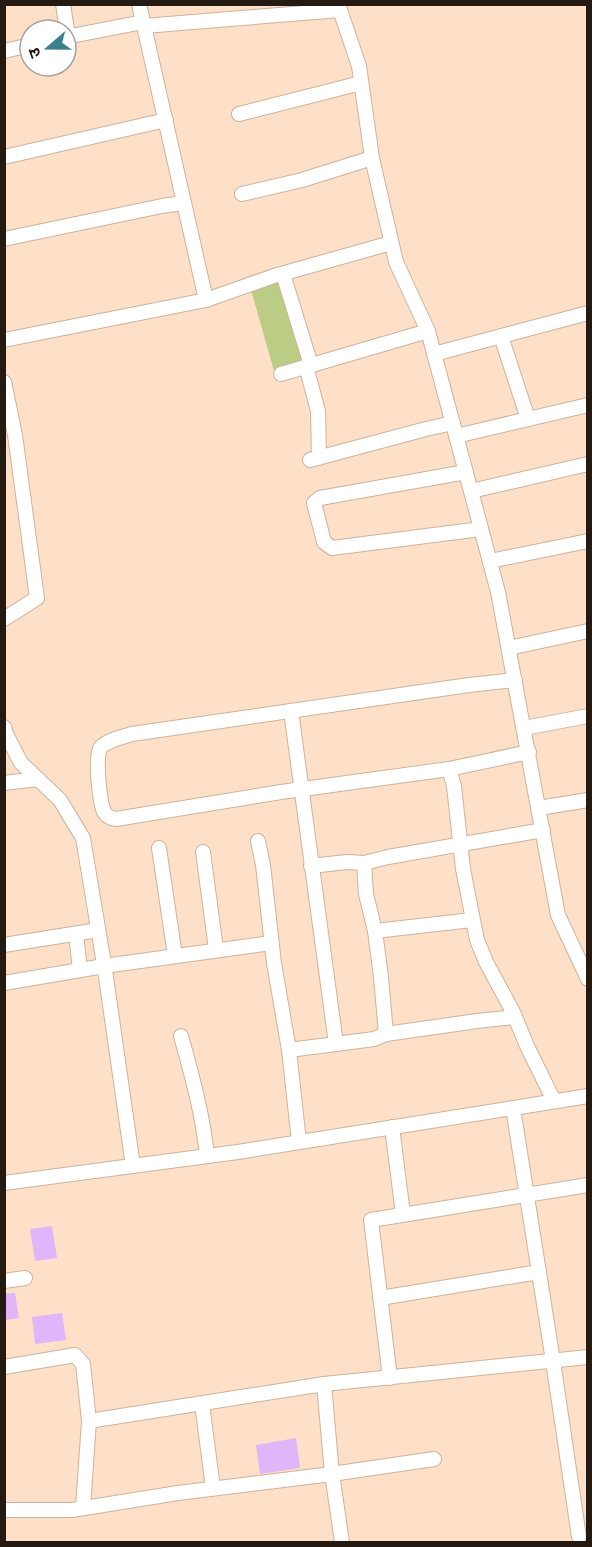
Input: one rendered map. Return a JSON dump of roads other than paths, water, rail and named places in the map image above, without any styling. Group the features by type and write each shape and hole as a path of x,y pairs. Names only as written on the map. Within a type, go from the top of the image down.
{"street":[{"path":"139,4 206,300"},
{"path":"78,35 144,24 259,10 339,7 359,66 372,158 396,262 428,331 498,592 558,915 588,979"},
{"path":"239,114 362,83"},
{"path":"4,157 166,120"},
{"path":"242,194 302,180 372,158"},
{"path":"4,239 184,203"},
{"path":"4,340 206,300 283,274 391,243"},
{"path":"283,274 318,411 314,459 426,429 454,430 528,419 588,405"},
{"path":"434,354 588,313"},
{"path":"281,374 428,331"},
{"path":"501,336 528,419"},
{"path":"4,382 15,435 36,598 4,619"},
{"path":"471,491 588,464"},
{"path":"466,471 320,498 314,503 324,542 332,548 481,529"},
{"path":"490,561 588,541"},
{"path":"509,648 588,631"},
{"path":"515,680 132,735 107,743 98,751 100,796 105,814 116,819 302,789 449,769 529,752"},
{"path":"291,711 336,1044"},
{"path":"524,728 588,716"},
{"path":"4,727 21,763 60,800 82,838 104,966 133,1166"},
{"path":"449,769 454,786 460,843 477,940 554,1101"},
{"path":"4,783 38,778"},
{"path":"539,808 588,800"},
{"path":"311,866 364,863 460,843 543,830"},
{"path":"258,841 263,865 271,943 289,1050 299,1142"},
{"path":"159,848 175,956"},
{"path":"203,852 216,949"},
{"path":"364,863 366,894 375,931 381,977 386,1034"},
{"path":"375,931 472,920"},
{"path":"4,945 98,930"},
{"path":"76,934 80,970"},
{"path":"4,983 216,949 271,943"},
{"path":"289,1050 374,1039 386,1034 515,1017"},
{"path":"181,1036 195,1086 207,1156"},
{"path":"4,1183 207,1156 588,1096"},
{"path":"513,1108 579,1537"},
{"path":"392,1127 403,1214"},
{"path":"390,1378 371,1220 588,1185"},
{"path":"380,1298 539,1272"},
{"path":"4,1281 25,1278"},
{"path":"4,1367 75,1355 84,1364 89,1421 82,1508"},
{"path":"89,1421 324,1384 588,1357"},
{"path":"324,1384 332,1474 342,1542"},
{"path":"202,1404 213,1488"},
{"path":"4,1510 72,1510 213,1488 434,1459"}]}
